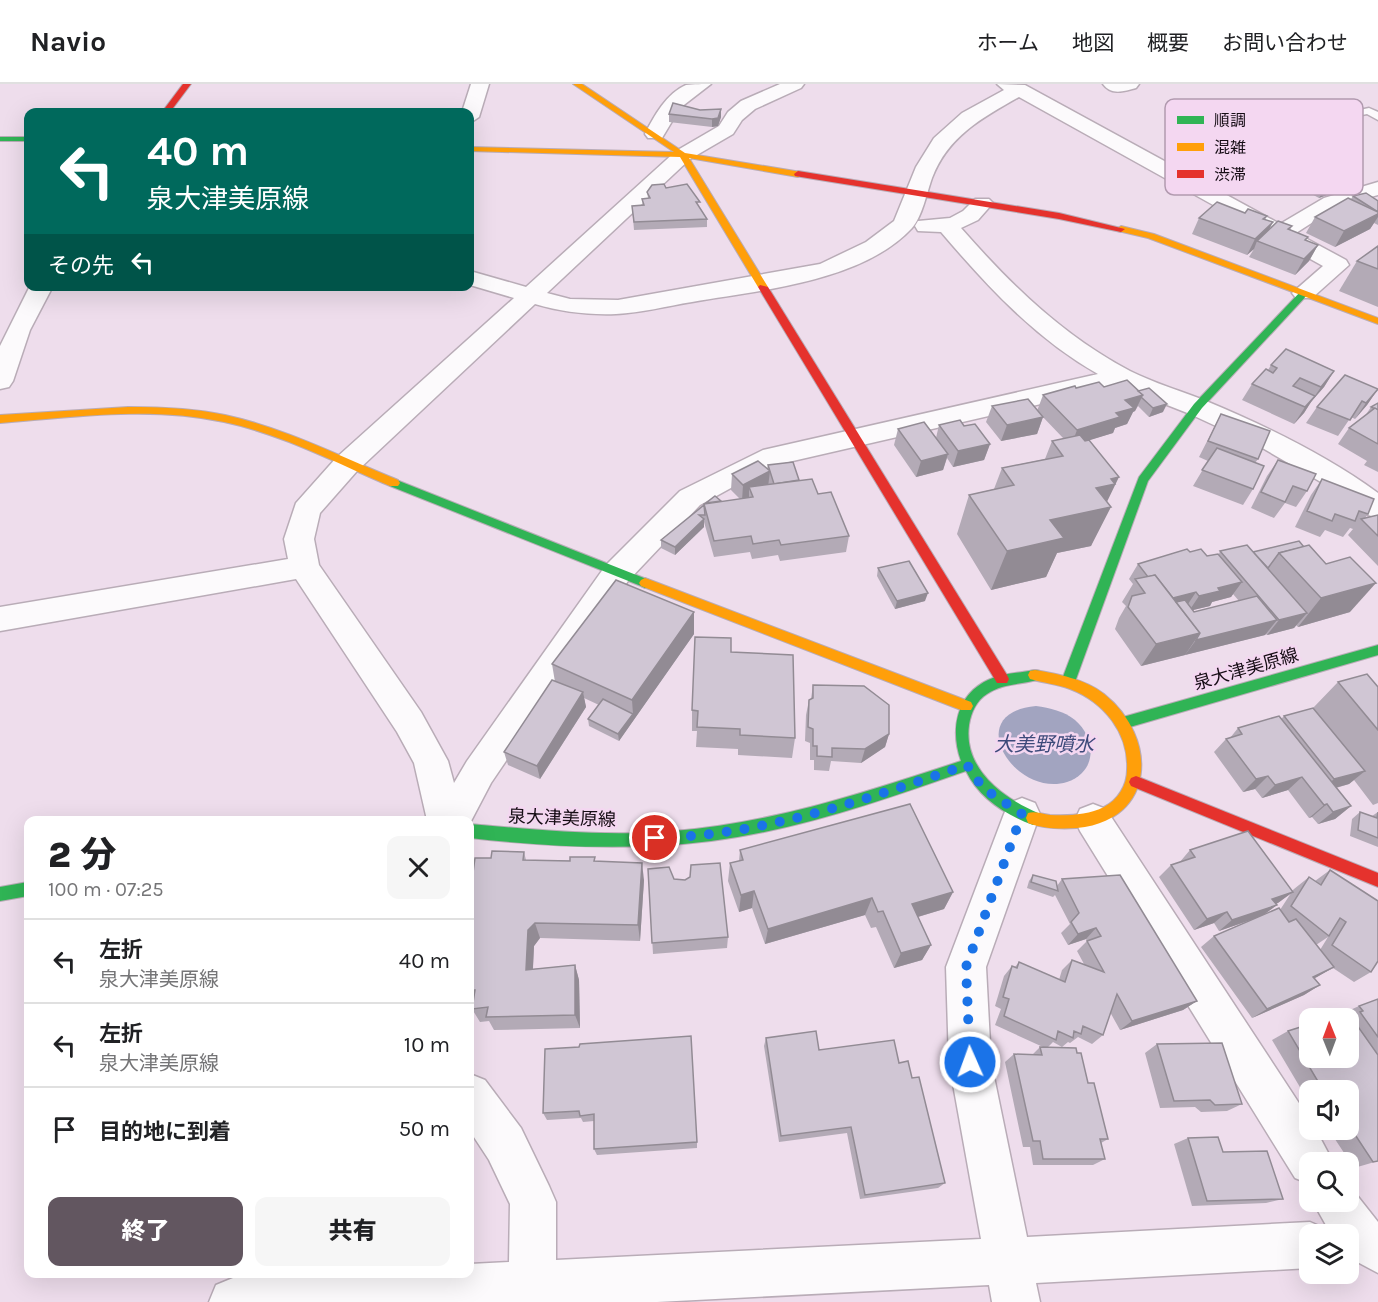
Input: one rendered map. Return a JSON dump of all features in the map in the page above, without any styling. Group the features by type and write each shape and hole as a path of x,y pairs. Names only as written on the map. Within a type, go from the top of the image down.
{"street":[{"path":"169,108 187,84"},
{"path":"473,108 480,84"},
{"path":"577,84 655,134 682,155 1002,679"},
{"path":"655,134 666,111 680,96 702,84"},
{"path":"444,816 431,761 410,722 304,567 299,539 306,510 347,464 682,155 726,130 735,116 748,105 795,84"},
{"path":"1112,84 1119,87 1130,84"},
{"path":"474,279 530,297 569,306 618,307 762,283 827,269 874,247 904,224 926,167 941,142 969,117 1012,87 1165,170"},
{"path":"0,139 24,139"},
{"path":"474,149 682,155 1059,216 1151,236 1378,321"},
{"path":"1363,192 1378,188"},
{"path":"1068,682 1143,480 1158,455 1304,292 1338,265 1212,195"},
{"path":"1280,232 1331,202 1354,195"},
{"path":"904,224 947,226 966,221 982,203"},
{"path":"947,226 1000,287 1039,323 1122,377 1198,408 1317,465 1378,507"},
{"path":"0,381 18,330 39,291"},
{"path":"454,816 479,772 616,573 690,498 763,459 1122,377"},
{"path":"0,419 130,410 188,413 253,426 616,573 966,706"},
{"path":"0,619 304,567"},
{"name":"泉大津美原線","path":"1123,723 1378,650"},
{"path":"1035,675 1068,682 1105,703 1123,723 1135,746 1138,768 1136,782 1122,804 1110,813 1093,820 1058,823 1022,814 983,788 967,765 960,745 961,721 966,706 981,690 1002,679 1035,675"},
{"name":"泉大津美原線","path":"474,831 577,840 698,835 766,825 890,791 967,765"},
{"path":"1136,782 1378,880"},
{"path":"1012,1282 970,1062 966,967 1022,814"},
{"path":"1093,820 1305,1152"},
{"path":"0,894 24,890"},
{"path":"474,1100 506,1144 533,1202 532,1283"},
{"path":"233,1302 532,1283 1012,1282 1299,1246"}],"lane":[{"path":"1363,112 1369,111 1378,117"}],"water":[{"name":"大美野噴水","path":"1036,706 1066,714 1075,720 1087,736 1090,745 1089,763 1084,771 1067,782 1048,784 1030,778 1014,767 1004,753 999,737 1001,723 1013,712"}],"building":[{"path":"673,103 700,110 721,109 718,118 712,119 669,114"},
{"path":"664,184 666,188 687,184 700,202 696,202 707,219 634,222 632,206 644,205 642,199 650,198 647,192 652,185"},
{"path":"1366,193 1378,201 1378,212 1353,196"},
{"path":"1348,198 1378,214 1344,231 1315,217"},
{"path":"1217,202 1245,213 1248,209 1267,216 1263,219 1273,222 1255,239 1199,218"},
{"path":"1278,221 1292,226 1288,229 1308,237 1305,240 1318,245 1304,259 1257,241"},
{"path":"1378,246 1378,269 1357,261"},
{"path":"1286,349 1334,371 1321,387 1300,378 1293,386 1315,396 1305,407 1252,384 1266,369 1273,373 1277,368 1271,365"},
{"path":"1345,375 1378,389 1366,403 1362,401 1350,420 1317,407"},
{"path":"1127,380 1143,395 1125,400 1134,408 1116,413 1120,417 1077,430 1043,395 1075,386 1076,388 1099,382 1104,387"},
{"path":"1149,388 1167,404 1153,408 1138,391"},
{"path":"1028,399 1043,417 1007,425 992,406"},
{"path":"1378,403 1378,410 1371,407"},
{"path":"1375,408 1378,410 1378,444 1349,428"},
{"path":"1221,414 1270,431 1258,459 1208,441"},
{"path":"960,420 964,426 975,424 990,444 958,451 939,425"},
{"path":"924,422 948,454 921,461 898,429"},
{"path":"1080,435 1085,441 1089,440 1119,477 1111,479 1115,484 1096,488 1111,507 1050,520 1064,538 1007,551 969,495 1014,485 1002,468 1063,456 1052,441"},
{"path":"1217,448 1264,466 1253,489 1202,470"},
{"path":"1278,460 1316,474 1307,491 1293,486 1285,502 1261,492"},
{"path":"758,461 770,471 743,485 732,474"},
{"path":"793,462 799,480 774,484 768,465"},
{"path":"812,479 818,494 831,492 849,536 781,545 779,540 753,544 751,536 714,541 704,504 753,497 749,487"},
{"path":"1322,479 1374,499 1368,514 1359,511 1355,521 1335,514 1332,521 1307,511"},
{"path":"715,496 721,501 706,503"},
{"path":"704,505 705,515 699,515 704,519 675,547 661,540"},
{"path":"1378,515 1378,536 1361,519"},
{"path":"1299,541 1304,547 1279,553 1268,568 1253,552"},
{"path":"1247,545 1307,613 1279,620 1220,551"},
{"path":"1309,545 1326,564 1350,557 1376,583 1321,598 1279,553"},
{"path":"1187,549 1190,552 1201,549 1207,556 1218,554 1242,582 1199,596 1196,592 1173,598 1155,575 1148,577 1138,564"},
{"path":"909,561 928,593 897,601 878,568"},
{"path":"1155,575 1200,633 1156,644 1128,607 1132,596 1145,593 1135,579"},
{"path":"616,580 694,612 632,700 552,664"},
{"path":"1257,596 1277,620 1196,640 1200,633 1176,602 1185,600 1194,612"},
{"path":"695,637 731,638 731,652 793,655 795,738 740,735 740,729 697,727 698,711 692,710"},
{"path":"1367,674 1378,687 1378,730 1338,682"},
{"path":"552,680 583,692 537,766 504,752"},
{"path":"813,685 864,686 889,705 889,734 865,749 832,748 832,757 817,756 817,746 813,746 813,729 808,727 809,700 813,698"},
{"path":"603,699 633,714 618,734 588,719"},
{"path":"1313,708 1365,771 1334,779 1284,716"},
{"path":"1279,716 1351,806 1333,812 1327,804 1324,805 1302,777 1275,785 1268,776 1256,779 1226,739 1242,734 1238,728"},
{"path":"910,804 953,892 912,904 931,945 901,953 883,911 878,912 872,898 768,929 754,891 741,895 730,863 743,860 740,850"},
{"path":"1360,812 1377,818 1378,812 1378,838 1358,830"},
{"path":"1248,831 1293,892 1272,899 1277,905 1232,920 1227,912 1207,919 1171,865 1195,857 1190,850"},
{"path":"492,851 524,852 523,860 570,861 570,857 595,857 594,861 642,863 638,925 535,923 528,930 526,970 575,965 575,1015 486,1017 488,1007 474,1009 474,865 475,858 491,858"},
{"path":"720,863 728,937 652,943 648,869 669,867 674,879 685,880 690,877 691,865"},
{"path":"1330,870 1378,901 1378,961 1371,972 1332,945 1346,922 1340,918 1329,936 1291,906 1309,877 1321,885"},
{"path":"1033,875 1056,881 1058,891 1031,882"},
{"path":"1120,875 1197,1001 1132,1021 1117,994 1103,1035 1083,1026 1081,1034 1074,1031 1073,1038 1058,1031 1056,1040 1004,1016 1009,999 1003,997 1012,966 1017,968 1019,962 1065,982 1072,960 1104,972 1087,941 1101,936 1096,928 1078,934 1071,922 1079,913 1062,879"},
{"path":"1279,908 1289,922 1296,919 1334,967 1313,977 1320,985 1267,1009 1214,936"},
{"path":"1378,999 1378,1037 1360,1012 1363,1011 1359,1006"},
{"path":"1299,1028 1299,1050 1288,1031"},
{"path":"1359,1028 1378,1055 1378,1161 1373,1162 1359,1140 1359,1080 1317,1080 1310,1068 1359,1068"},
{"path":"816,1031 819,1050 894,1040 899,1063 908,1061 912,1078 919,1077 945,1183 865,1195 851,1127 781,1136 766,1038"},
{"path":"691,1036 697,1142 594,1149 594,1114 580,1116 579,1111 543,1113 545,1049 579,1047 580,1044"},
{"path":"1222,1043 1242,1104 1215,1105 1210,1100 1174,1101 1157,1044"},
{"path":"1040,1047 1076,1048 1077,1053 1081,1053 1088,1083 1094,1083 1108,1139 1100,1139 1105,1159 1043,1159 1040,1141 1033,1141 1014,1054 1042,1055"},
{"path":"1218,1137 1223,1152 1267,1151 1283,1199 1207,1201 1188,1138"}],"traffic: fast":[{"path":"0,139 24,139"},
{"path":"1068,682 1143,480 1198,406 1304,293"},
{"path":"394,483 645,583"},
{"path":"1123,723 1378,650"},
{"path":"1033,818 1006,804 983,785 967,759 962,730 964,716 970,702 980,691 1004,680 1035,675"},
{"path":"474,831 598,840 649,840 713,834 787,820 896,789 967,765"},
{"path":"0,894 24,890"}],"traffic: slow":[{"path":"577,84 683,155 763,287"},
{"path":"474,149 683,155 798,174"},
{"path":"1121,229 1151,236 1378,321"},
{"path":"0,419 128,410 192,413 223,418 272,432 394,483"},
{"path":"645,583 966,706"},
{"path":"1033,818 1057,822 1092,820 1113,810 1127,796 1134,778 1135,757 1130,736 1118,716 1099,698 1060,680 1035,675"}],"traffic: jam":[{"path":"169,108 187,84"},
{"path":"798,174 1059,216 1121,229"},
{"path":"763,287 1002,679"},
{"path":"1136,782 1378,880"}],"route":[{"path":"655,838 675,838 766,825 890,791 967,765 983,788 1006,806 1022,814 966,967 970,1062"}]}
